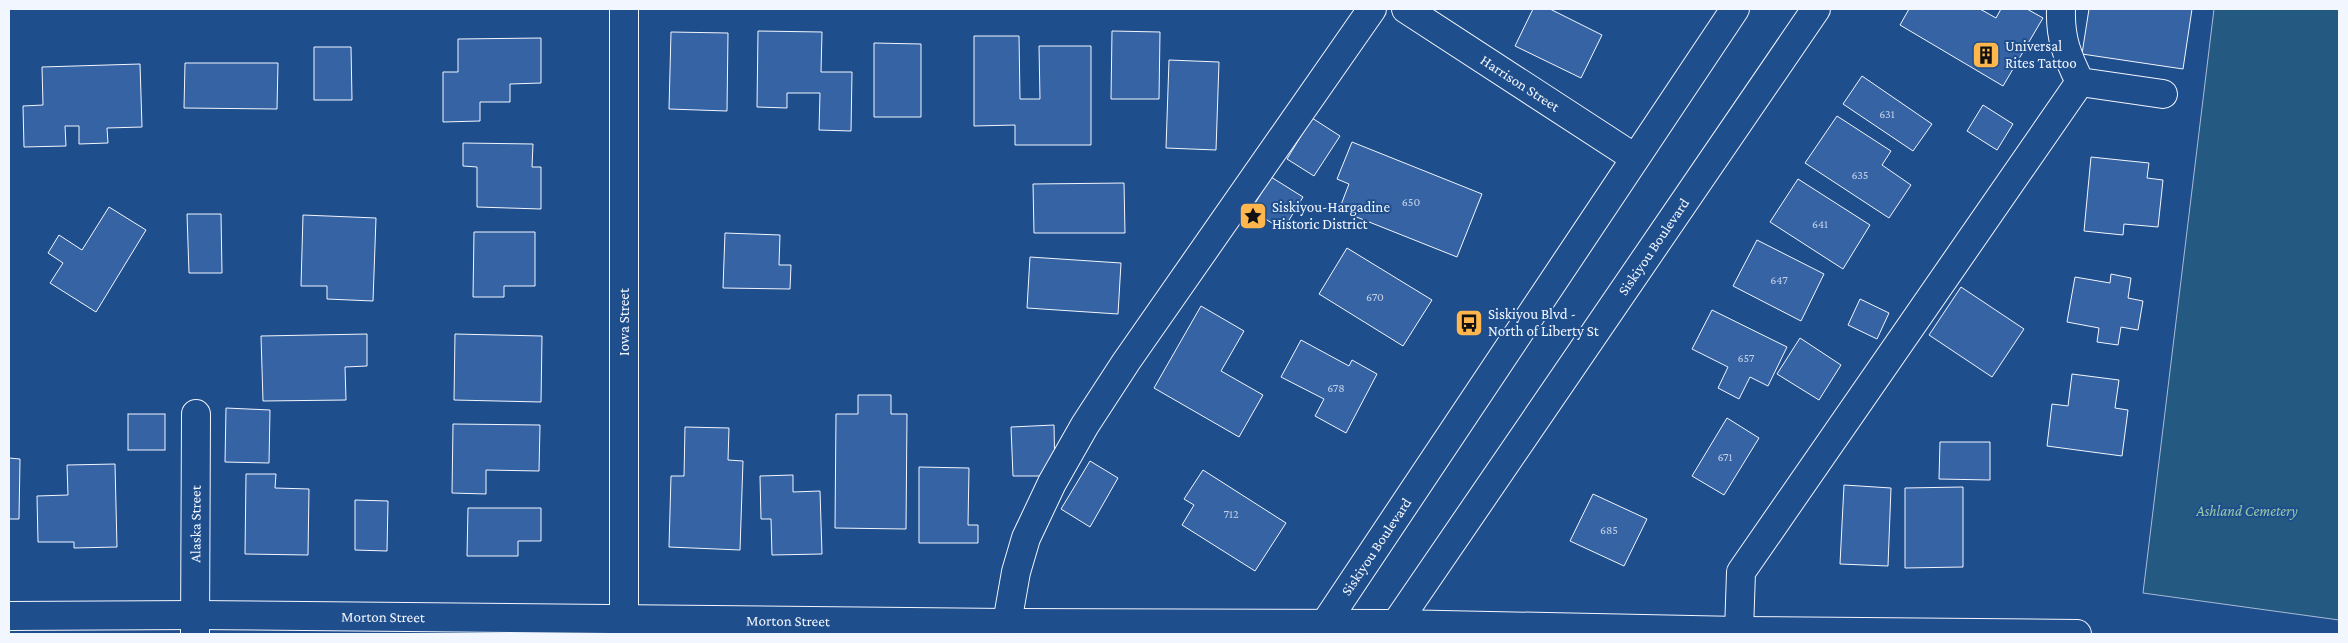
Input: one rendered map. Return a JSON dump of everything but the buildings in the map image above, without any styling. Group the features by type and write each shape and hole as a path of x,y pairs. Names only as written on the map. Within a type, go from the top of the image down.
{"street":[{"name":"Iowa Street","path":"624,9 624,626"},
{"path":"1007,624 1016,572 1026,538 1052,483 1085,425 1132,354 1372,9"},
{"name":"Harrison Street","path":"1406,9 1635,158"},
{"name":"Siskiyou Boulevard","path":"1321,629 1735,9"},
{"name":"Siskiyou Boulevard","path":"1392,629 1816,9"},
{"path":"2061,9 2060,24 2065,51 2080,82"},
{"path":"2080,82 2163,94"},
{"path":"1739,631 1741,572 2080,82"},
{"name":"Alaska Street","path":"195,625 196,414"},
{"name":"Morton Street","path":"9,616 195,625 624,626 1007,624 1321,629 2077,634"}],"green space":[{"name":"Ashland Cemetery","path":"2214,9 2339,9 2339,620 2143,593"}],"place":[{"name":"Universal Rites Tattoo","path":"1986,55"},
{"name":"Siskiyou-Hargadine Historic District","path":"1253,216"},
{"name":"Siskiyou Blvd - North of Liberty St","path":"1469,323"}]}
